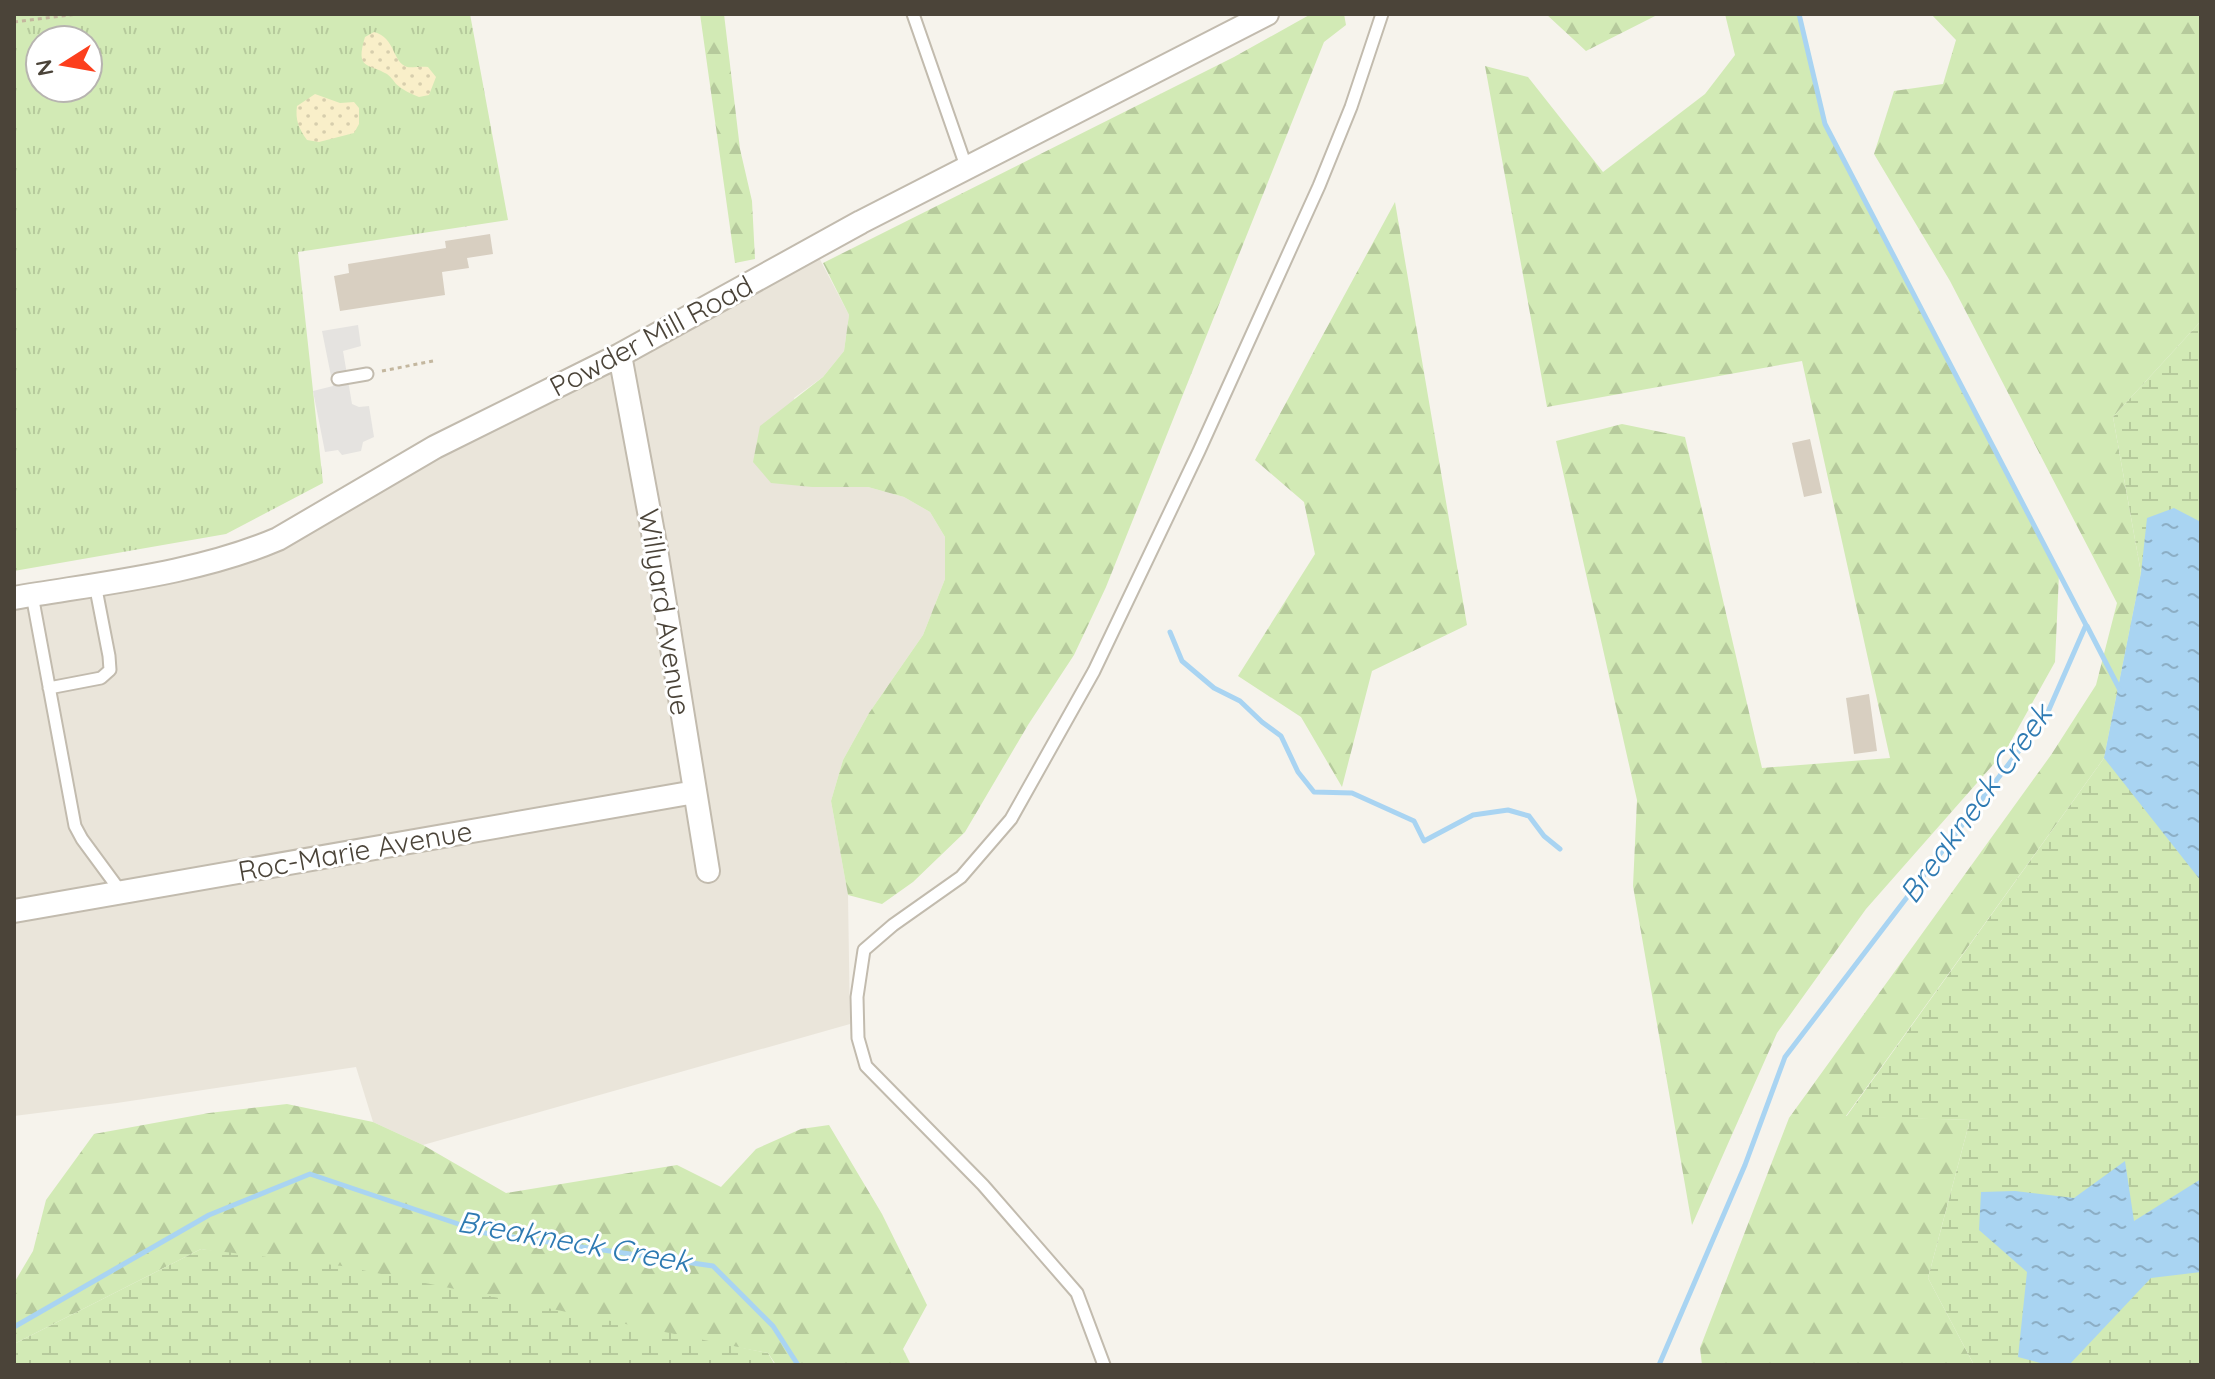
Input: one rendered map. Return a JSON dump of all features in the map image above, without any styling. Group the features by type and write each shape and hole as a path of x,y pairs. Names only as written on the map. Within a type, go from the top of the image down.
{"street":[{"name":"Powder Mill Road","path":"23,597 233,555 278,539 435,447 620,355 861,222 1267,14"},
{"name":"Willyard Avenue","path":"620,355 656,549 708,871"},
{"name":"Roc-Marie Avenue","path":"14,911 695,792"}],"lane":[{"path":"913,14 967,169"},
{"path":"1104,1365 1077,1293 983,1185 866,1066 858,1038 857,997 864,950 893,925 961,877 1011,819 1094,671 1199,451 1319,186 1351,107 1382,14"},
{"path":"338,379 367,374"},
{"path":"49,688 101,678 110,670 95,584"},
{"path":"23,597 49,688 75,826 122,892"}],"path":[{"path":"14,22 77,14"},
{"path":"123,14 129,14"},
{"path":"367,374 433,361"}],"shaded area":[{"path":"814,248 849,315 844,351 823,377 794,398 812,487 868,487 904,497 930,512 945,537 945,579 923,635 869,713 843,760 831,801 848,895 850,1024 423,1145 373,1122 356,1067 14,1116 14,598 233,555"},
{"path":"358,325 361,346 343,351 352,404 369,406 374,437 363,442 361,451 342,455 338,450 325,452 313,391 333,386 322,331"}],"green space":[{"path":"14,14 470,14 508,220 298,252 323,483 226,534 14,571"},
{"path":"700,14 724,14 740,149 752,201 755,259 735,263"},
{"path":"1311,14 1344,14 1346,25 1324,42 1106,587 1074,655 1028,725 965,832 913,882 882,904 848,895 831,801 843,760 869,713 923,635 945,579 945,537 930,512 904,497 868,487 771,483 753,462 760,426 823,377 844,351 849,315 823,263 1234,57"},
{"path":"1546,14 1659,14 1586,51"},
{"path":"1725,14 1799,14 1825,124 2059,574 2055,662 2006,750 1866,909 1777,1033 1692,1225 1633,886 1637,800 1556,441 1622,424 1685,437 1762,768 1890,758 1802,361 1547,407 1485,66 1528,77 1603,172 1705,94 1735,55"},
{"path":"1931,14 2201,14 2201,321 2113,417 2141,573 2104,758 1846,1116 1970,1120 1928,1278 1974,1365 1702,1365 1700,1348 1789,1118 2051,755 2096,685 2117,603 1950,281 1874,154 1894,91 1943,84 1956,40"},
{"path":"1395,202 1467,625 1372,671 1342,787 1301,717 1238,676 1315,554 1304,502 1255,460"},
{"path":"2201,321 2201,1365 1974,1365 1928,1278 1970,1120 1846,1117 2104,758 2141,573 2113,417"},
{"path":"287,1104 373,1122 423,1145 506,1193 677,1165 721,1187 756,1149 801,1129 829,1125 882,1214 927,1305 903,1349 911,1365 776,1365 768,1353 201,1249 14,1344 14,1283 33,1251 46,1200 94,1134 209,1113"},
{"path":"201,1249 342,1266 768,1353 775,1365 14,1365 14,1344"}],"sand":[{"path":"374,32 386,39 402,64 428,67 436,77 429,95 419,97 410,93 387,74 365,64 362,48 365,37"},
{"path":"315,94 340,103 354,102 359,108 359,124 354,133 319,142 307,140 298,124 297,106"}],"water":[{"path":"2174,508 2201,522 2201,881 2104,758 2141,573 2147,518"},
{"path":"2125,1161 2134,1221 2201,1179 2201,1272 2151,1278 2069,1365 2048,1365 2018,1357 2027,1272 1979,1230 1981,1192 2015,1191 2074,1198"}],"building":[{"path":"490,234 493,254 467,258 469,268 442,272 445,295 340,311 334,276 349,273 348,264 446,248 445,241"},
{"path":"1810,439 1822,493 1804,497 1792,443"},
{"path":"1869,694 1877,751 1854,754 1846,698"}],"waterway":[{"name":"Breakneck Creek","path":"1659,1365 1745,1165 1785,1057 2047,714 2086,625 1825,124 1799,14"},
{"path":"2087,626 2121,692"},
{"path":"1170,632 1182,661 1214,688 1240,701 1281,736 1298,772 1314,792 1352,793 1414,821 1424,841 1473,815 1508,810 1529,816 1544,836 1560,849"},
{"name":"Breakneck Creek","path":"14,1327 209,1215 310,1174 485,1233 713,1266 773,1326 798,1365"}]}
